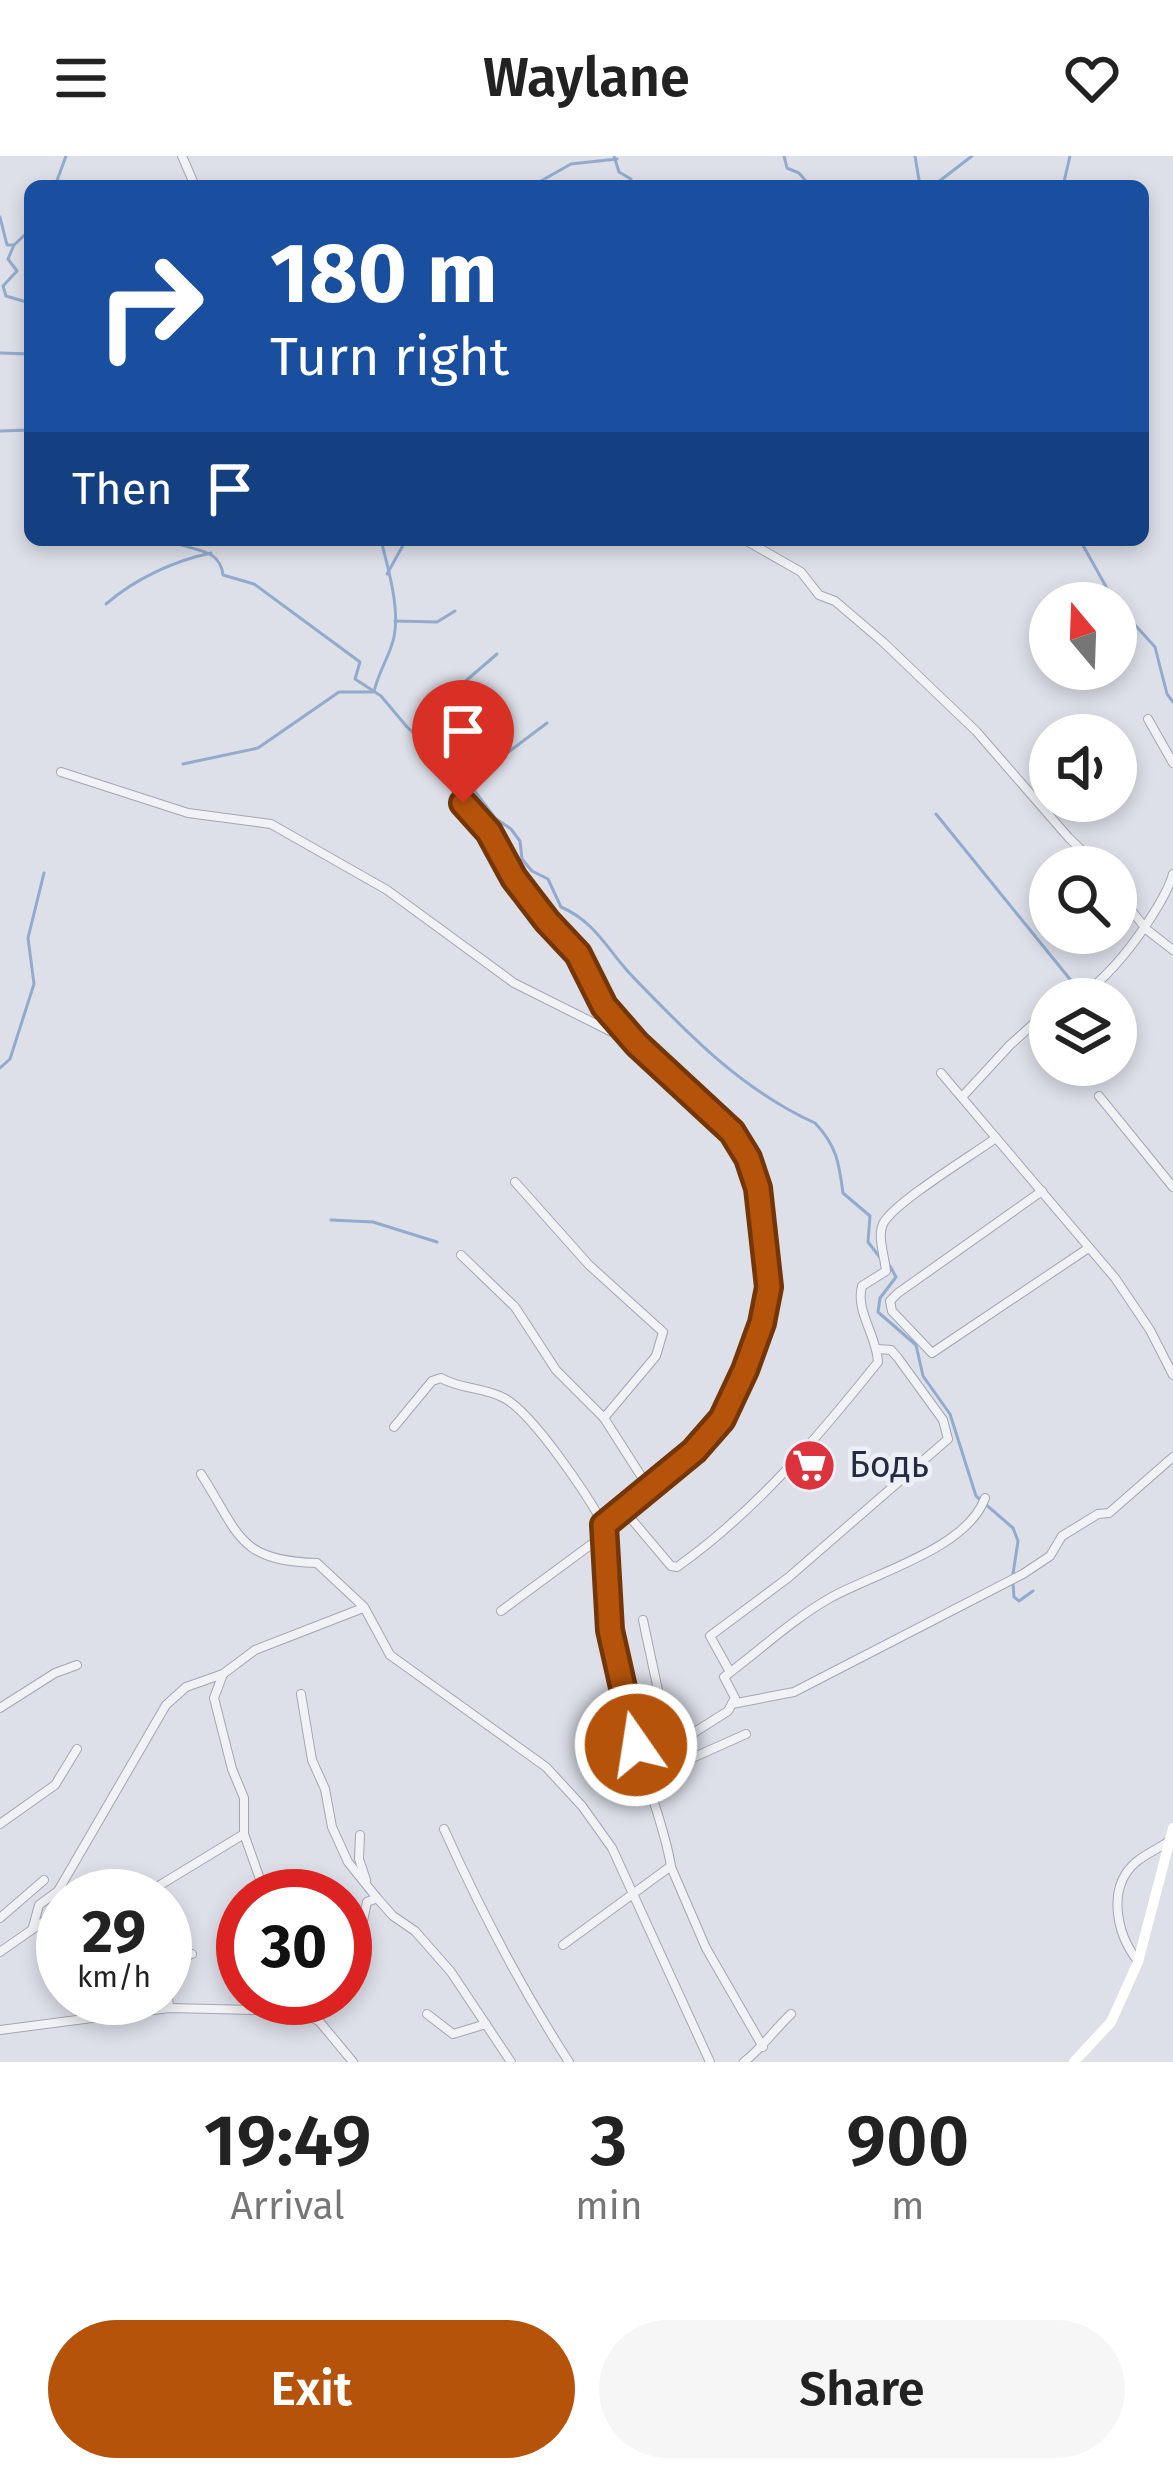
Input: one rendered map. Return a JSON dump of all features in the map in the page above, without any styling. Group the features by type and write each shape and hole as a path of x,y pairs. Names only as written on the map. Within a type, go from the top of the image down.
{"main road":[{"path":"1074,2062 1111,2022 1138,1962 1172,1834"}],"street":[{"path":"756,546 801,572 819,595 835,601 883,642 976,731 1078,846"},
{"path":"1148,719 1173,763"},
{"path":"61,772 188,813 272,824 387,890 514,982 637,1044"},
{"path":"463,803 489,832 514,878 578,954 604,1006 637,1044 732,1132 758,1188 769,1287 751,1355 722,1419 694,1451 622,1508 604,1530 501,1611"},
{"path":"1102,978 1146,929 1173,874"},
{"path":"1137,918 1173,950"},
{"path":"962,1097 1029,1028"},
{"path":"941,1073 1115,1278 1150,1330 1173,1376"},
{"path":"1099,1096 1173,1186"},
{"path":"622,1508 671,1566 677,1567 716,1538 796,1463 878,1362 878,1349 859,1298 862,1286 886,1271 884,1222 996,1138"},
{"path":"515,1182 589,1264 662,1332 656,1356 604,1418"},
{"path":"1042,1191 898,1293 890,1301 892,1311 932,1353 1088,1249"},
{"path":"461,1256 514,1307 556,1370 604,1418 643,1479 644,1493"},
{"path":"730,1672 710,1636 789,1577 948,1439 943,1420 898,1358 891,1350 878,1349"},
{"path":"394,1427 432,1381 441,1378 465,1385 507,1399 583,1486 604,1530 610,1630 636,1745 671,1866 706,1948 763,2048"},
{"path":"676,1744 732,1704 794,1692 936,1623 1023,1574 1050,1556 1062,1536 1099,1514 1109,1514 1173,1457"},
{"path":"201,1474 248,1549 282,1562 317,1563 364,1607 390,1655 553,1774 612,1848 710,2062"},
{"path":"732,1704 735,1698 724,1677 730,1672 831,1598 882,1576 966,1526 980,1513 986,1498"},
{"path":"33,1928 39,1905 58,1891 166,1705 186,1687 223,1674 255,1650 364,1607"},
{"path":"643,1620 668,1737 676,1744 682,1769 650,1792"},
{"path":"0,1708 55,1673 77,1665"},
{"path":"223,1674 214,1698 244,1798 244,1834 256,1869"},
{"path":"301,1694 312,1760 325,1789 332,1827 354,1869"},
{"path":"681,1763 746,1734"},
{"path":"0,1824 55,1785 77,1749"},
{"path":"444,1828 527,1993 569,2062"},
{"path":"186,1869 244,1834"},
{"path":"360,1834 362,1869"},
{"path":"1138,1962 1117,1924 1124,1884 1137,1862 1172,1834"},
{"path":"563,1945 671,1866"},
{"path":"0,1918 36,1887"},
{"path":"372,1891 393,1916 415,1930 451,1972 511,2062"},
{"path":"372,1900 377,1898"},
{"path":"0,1952 36,1926"},
{"path":"427,2014 452,2034 487,2024"},
{"path":"744,2062 763,2048 769,2035 791,2014"},
{"path":"0,2030 38,2025"},
{"path":"322,2025 353,2062"}],"waterway":[{"path":"57,180 66,156"},
{"path":"614,156 619,172 631,180"},
{"path":"784,156 787,168 805,180"},
{"path":"915,156 919,180"},
{"path":"941,180 972,156"},
{"path":"1064,180 1070,156"},
{"path":"543,180 571,164 617,159"},
{"path":"0,217 7,245 14,245 8,259 17,271 3,286 6,296 24,301"},
{"path":"14,245 24,236"},
{"path":"0,353 24,354"},
{"path":"0,431 24,430"},
{"path":"187,546 210,554 223,575 254,584 360,662 355,679 381,696 471,786 495,818 511,829 520,841 522,859 548,879 561,907 593,929 633,977 717,1059 788,1110 815,1123 836,1155 843,1193 870,1216 868,1242 882,1260"},
{"path":"183,764 258,748 339,692 374,692 395,626 382,546"},
{"path":"387,574 403,546"},
{"path":"1083,546 1103,582"},
{"path":"106,604 155,572 211,553"},
{"path":"395,621 437,622 455,611"},
{"path":"1137,627 1155,647 1173,702"},
{"path":"425,744 461,685 497,654"},
{"path":"474,790 498,760 547,723"},
{"path":"936,814 1069,978"},
{"path":"0,1068 10,1059 34,984 28,938 44,873"},
{"path":"331,1220 373,1222 437,1242"},
{"path":"890,1266 896,1277 880,1298 878,1312 916,1345 923,1376 950,1414 976,1496 1013,1528 1018,1541 1013,1574"},
{"path":"1013,1584 1019,1601 1033,1591"}],"place":[{"name":"Бодь","path":"810,1465"}],"route":[{"path":"463,803 489,832 514,878 578,954 604,1006 637,1044 732,1132 758,1188 769,1287 745,1370 722,1419 694,1451 604,1525 610,1630 636,1745"}]}
